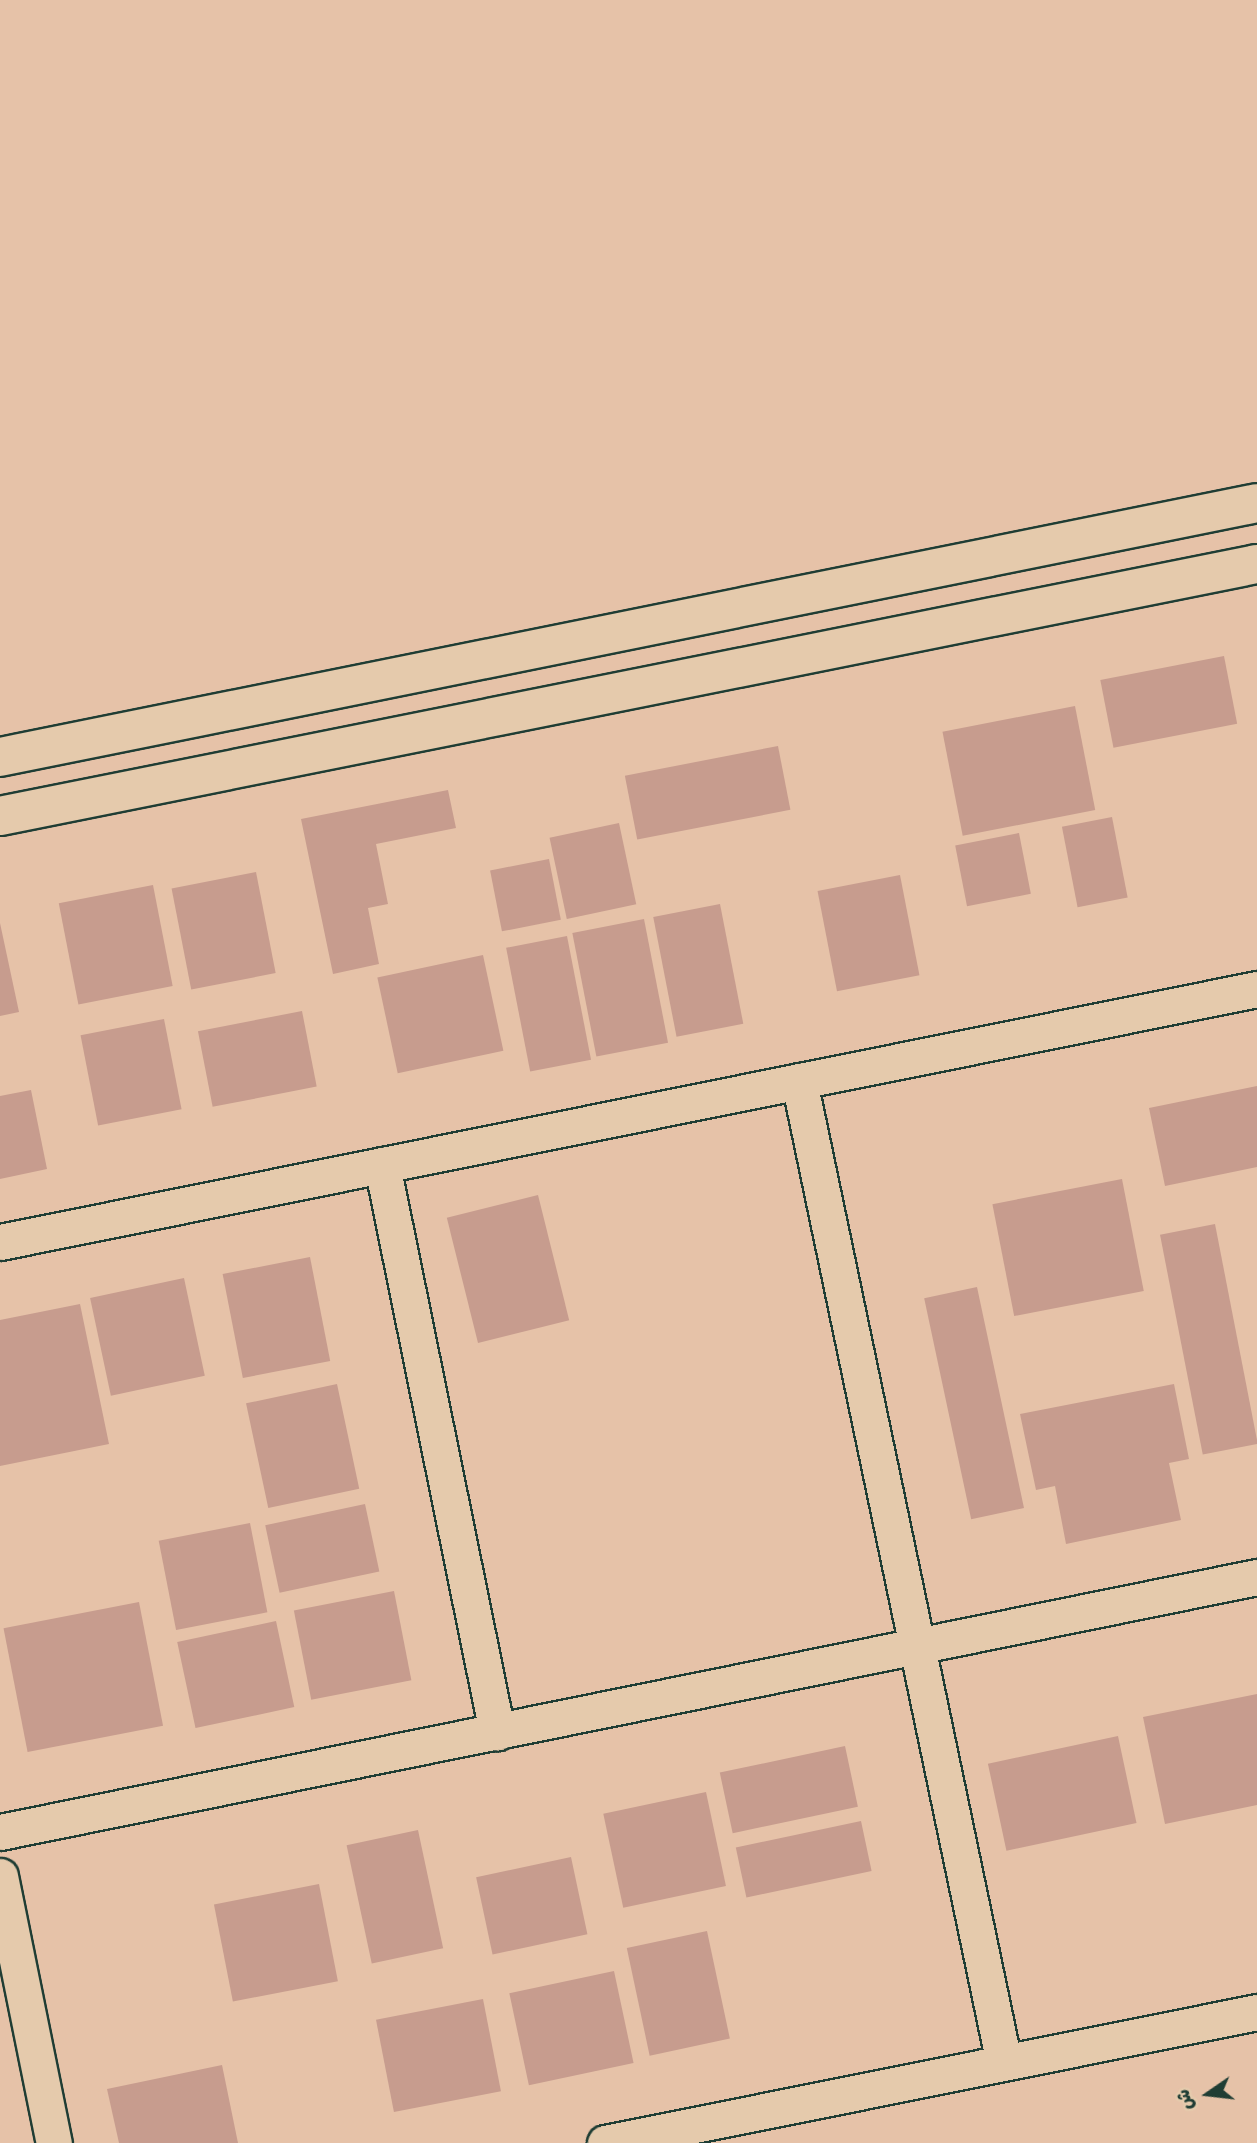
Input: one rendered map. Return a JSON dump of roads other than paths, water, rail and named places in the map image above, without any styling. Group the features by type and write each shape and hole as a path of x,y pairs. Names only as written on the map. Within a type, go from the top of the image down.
{"street":[{"path":"0,757 1257,503"},
{"path":"0,816 1257,564"},
{"path":"0,1242 1257,989"},
{"path":"799,1082 1004,2063"},
{"path":"382,1165 498,1732"},
{"path":"0,1832 1257,1577"},
{"path":"0,1877 54,2143"},
{"path":"605,2143 1257,2011"}]}
